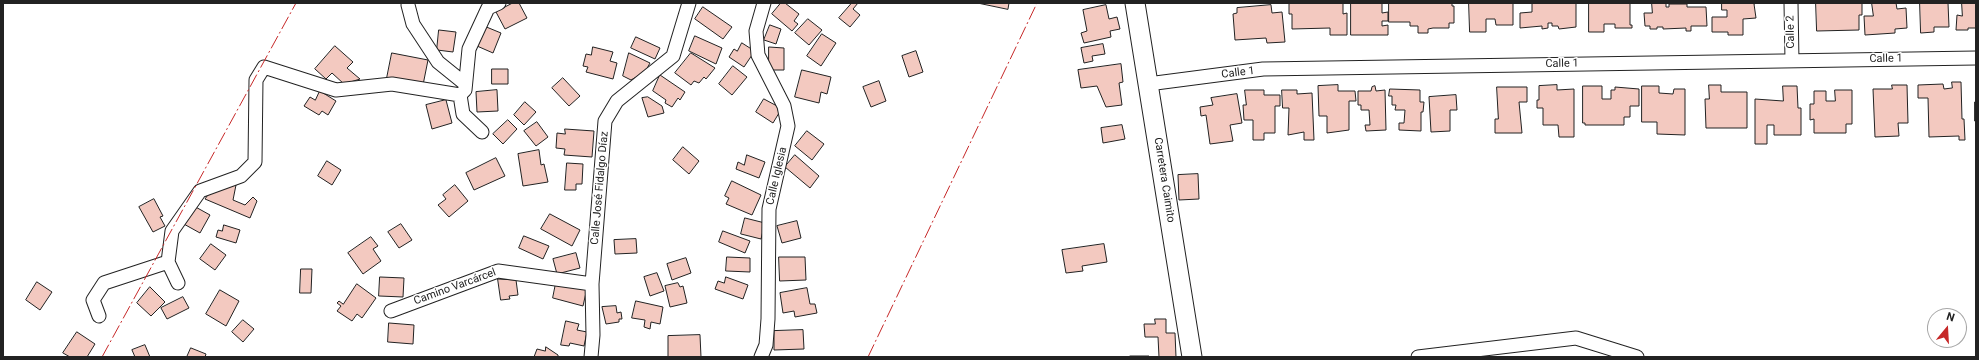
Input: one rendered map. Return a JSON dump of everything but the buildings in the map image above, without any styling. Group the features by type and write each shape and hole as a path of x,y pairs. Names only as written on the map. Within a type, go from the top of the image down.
{"street":[{"path":"482,132 463,114 462,89 469,49 488,8 499,3"},
{"name":"Calle José Fidalgo Díaz","path":"591,357 593,335 592,284 605,121 617,101 672,56 689,3"},
{"name":"Calle Iglesia","path":"761,357 766,345 768,319 769,209 788,126 784,106 758,55 756,31 764,3"},
{"name":"Carretera Caimito","path":"1135,3 1192,357"},
{"name":"Calle 2","path":"1791,3 1792,61"},
{"path":"408,5 413,24 438,62 462,89"},
{"name":"Calle 1","path":"1148,84 1263,69 1976,58"},
{"path":"178,282 168,262 172,231 200,191 241,176 255,162 256,80 264,68 336,90 392,84 462,89"},
{"path":"99,316 93,300 104,283 168,262"},
{"name":"Camino Varcárcel","path":"391,310 498,270 592,284"},
{"path":"1418,357 1576,338 1637,357"}],"power":[{"path":"102,357 296,3"},
{"path":"868,357 1037,3"}]}
